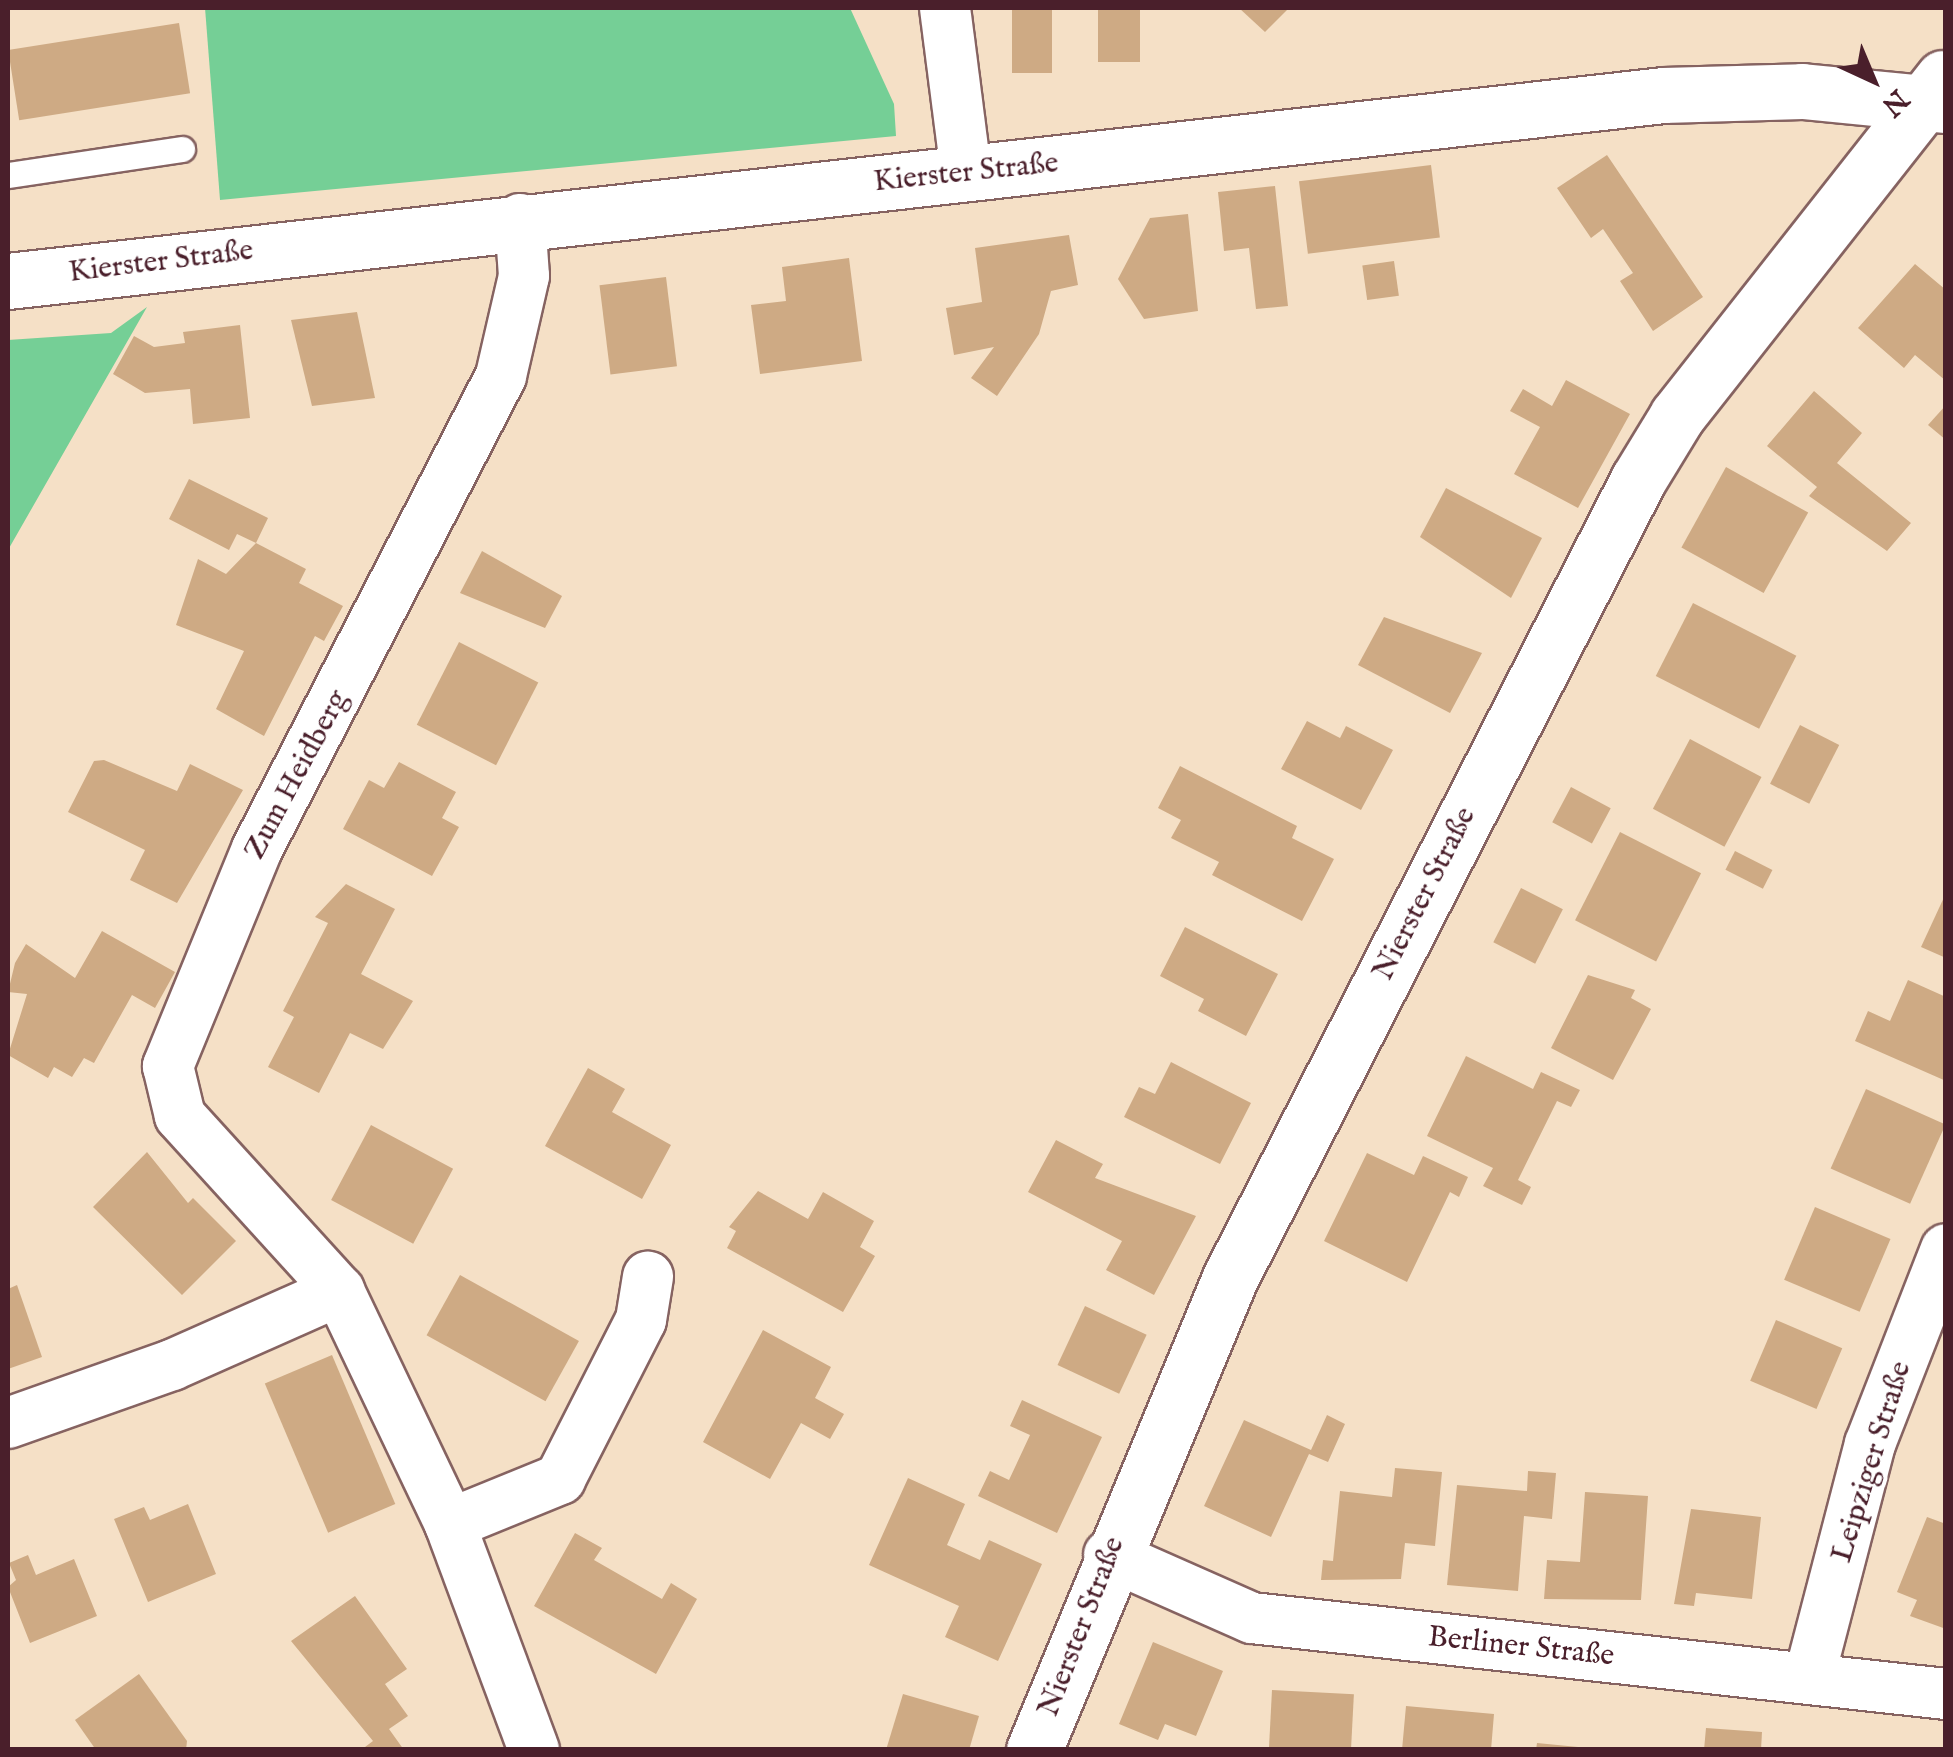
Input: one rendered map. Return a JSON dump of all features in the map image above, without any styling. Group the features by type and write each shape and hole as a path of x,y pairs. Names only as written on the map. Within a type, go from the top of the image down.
{"street":[{"path":"946,8 966,173"},
{"name":"Kierster Straße","path":"8,281 520,219 1663,95 1939,93"},
{"name":"Nierster Straße","path":"1034,1750 1110,1554 1230,1278 1638,480 1677,416 1939,93"},
{"name":"Zum Heidberg","path":"520,219 524,276 501,376 257,849 168,1066 180,1116 339,1291 450,1524 534,1750"},
{"name":"Leipziger Straße","path":"1809,1678 1870,1444 1946,1249"},
{"path":"450,1524 560,1479 641,1320 648,1278"},
{"path":"8,1422 172,1365 339,1291"},
{"name":"Berliner Straße","path":"1110,1554 1252,1618 1946,1694"}],"lane":[{"path":"8,175 182,149"}],"green space":[{"path":"205,8 850,8 894,104 896,136 220,200"},
{"path":"147,307 8,550 8,340 111,333"}],"building":[{"path":"1012,8 1052,8 1052,73 1012,73"},
{"path":"1098,8 1140,8 1140,62 1098,62"},
{"path":"1239,8 1289,8 1265,32"},
{"path":"179,23 190,93 19,120 8,50"},
{"path":"1607,155 1703,297 1653,331 1620,281 1633,273 1603,229 1591,238 1557,188"},
{"path":"1431,165 1440,237 1308,254 1299,181"},
{"path":"1275,186 1288,306 1256,309 1249,248 1224,251 1218,192"},
{"path":"1188,214 1198,311 1144,319 1118,279 1150,218"},
{"path":"1069,235 1078,285 1051,291 1039,334 997,396 971,378 994,347 954,355 946,308 982,302 975,248"},
{"path":"849,258 862,361 760,374 751,305 786,301 782,267"},
{"path":"1394,261 1399,296 1367,300 1362,265"},
{"path":"1915,264 1946,290 1946,381 1915,355 1904,368 1858,328"},
{"path":"666,277 677,366 610,374 599,285"},
{"path":"357,312 375,398 312,406 291,320"},
{"path":"240,325 250,418 193,424 190,389 145,393 113,374 134,336 154,347 185,343 183,332"},
{"path":"1566,380 1630,414 1578,508 1514,474 1540,427 1510,411 1523,389 1552,406"},
{"path":"1814,391 1862,433 1837,463 1911,523 1887,551 1809,496 1817,487 1767,446"},
{"path":"1946,405 1946,440 1928,425"},
{"path":"1726,467 1808,513 1764,593 1681,547"},
{"path":"189,479 268,518 256,543 237,534 229,550 169,519"},
{"path":"1446,488 1542,538 1511,598 1420,537"},
{"path":"256,543 306,569 299,583 343,606 324,641 315,636 264,736 216,709 244,651 176,625 198,559 226,574"},
{"path":"482,551 562,596 545,628 460,593"},
{"path":"1693,603 1796,656 1759,729 1656,676"},
{"path":"1384,617 1482,653 1450,713 1358,665"},
{"path":"459,642 538,682 496,765 417,725"},
{"path":"1307,721 1340,738 1346,726 1393,750 1361,810 1281,769"},
{"path":"1800,725 1839,745 1809,804 1770,784"},
{"path":"1690,739 1762,777 1724,847 1653,809"},
{"path":"104,760 177,791 190,764 243,790 177,903 130,880 145,850 68,812 94,761"},
{"path":"399,762 456,792 442,818 459,827 432,876 343,829 369,780 384,788"},
{"path":"1180,766 1297,826 1292,838 1334,859 1302,921 1212,875 1219,862 1171,838 1181,820 1158,808"},
{"path":"1571,787 1611,808 1592,843 1552,822"},
{"path":"1620,832 1701,873 1656,962 1575,920"},
{"path":"1735,851 1772,870 1763,889 1725,870"},
{"path":"346,884 395,909 361,974 413,1001 383,1049 350,1033 319,1093 268,1067 294,1017 283,1011 328,923 315,917"},
{"path":"1521,888 1563,909 1535,964 1493,942"},
{"path":"1946,893 1946,958 1921,947"},
{"path":"1185,927 1278,974 1246,1036 1198,1011 1204,999 1160,976"},
{"path":"102,931 175,972 155,1008 132,995 94,1063 84,1058 72,1077 54,1067 48,1078 8,1055 27,994 8,992 15,963 26,944 75,978"},
{"path":"1588,975 1635,990 1631,998 1651,1009 1613,1080 1551,1048"},
{"path":"1908,980 1946,997 1946,1081 1855,1041 1868,1011 1890,1021"},
{"path":"1466,1056 1533,1089 1541,1072 1580,1090 1571,1107 1557,1101 1518,1180 1531,1187 1522,1205 1483,1186 1493,1168 1427,1136"},
{"path":"1171,1062 1251,1103 1220,1164 1124,1117 1139,1087 1155,1094"},
{"path":"588,1068 625,1089 612,1112 671,1145 642,1199 545,1146"},
{"path":"1866,1089 1945,1124 1910,1204 1831,1168"},
{"path":"371,1125 453,1169 413,1244 331,1200"},
{"path":"1056,1140 1103,1164 1095,1178 1196,1216 1154,1295 1106,1270 1122,1241 1028,1192"},
{"path":"147,1152 188,1203 193,1198 236,1241 182,1295 93,1207"},
{"path":"1367,1153 1414,1175 1423,1156 1468,1177 1459,1197 1450,1192 1407,1282 1324,1241"},
{"path":"758,1191 808,1219 823,1192 874,1221 860,1247 875,1256 843,1312 727,1248 736,1231 729,1227"},
{"path":"1815,1207 1890,1239 1860,1312 1784,1280"},
{"path":"460,1275 579,1341 545,1401 427,1335"},
{"path":"17,1285 42,1357 8,1369 8,1289"},
{"path":"1085,1306 1147,1335 1119,1394 1058,1365"},
{"path":"1776,1320 1842,1348 1816,1409 1750,1381"},
{"path":"763,1330 831,1367 815,1398 844,1414 830,1439 801,1423 770,1479 703,1442"},
{"path":"332,1355 395,1504 328,1533 265,1384"},
{"path":"1022,1400 1102,1437 1057,1533 978,1496 990,1471 1009,1480 1030,1435 1010,1426"},
{"path":"1327,1415 1345,1424 1328,1462 1309,1454 1271,1537 1204,1506 1244,1420 1311,1450"},
{"path":"1395,1468 1442,1472 1435,1546 1405,1543 1401,1579 1321,1580 1323,1560 1333,1561 1340,1491 1392,1497"},
{"path":"1528,1471 1556,1473 1552,1519 1524,1516 1518,1591 1447,1585 1457,1485 1527,1491"},
{"path":"908,1478 965,1504 947,1545 980,1560 989,1540 1042,1564 998,1661 945,1637 959,1606 869,1565"},
{"path":"1585,1492 1648,1496 1641,1600 1544,1599 1547,1560 1580,1562"},
{"path":"188,1504 216,1574 148,1602 114,1519 144,1507 150,1520"},
{"path":"1691,1509 1761,1517 1752,1599 1696,1593 1694,1606 1674,1604"},
{"path":"1927,1517 1946,1524 1946,1629 1910,1616 1917,1600 1897,1592"},
{"path":"575,1533 602,1548 594,1560 662,1599 671,1583 697,1599 656,1674 534,1606"},
{"path":"28,1555 36,1575 74,1559 97,1616 30,1643 8,1587 16,1580 9,1563"},
{"path":"355,1596 407,1669 385,1684 408,1716 389,1729 404,1750 361,1750 373,1741 291,1641"},
{"path":"1153,1642 1223,1671 1196,1736 1165,1724 1158,1740 1119,1724"},
{"path":"139,1674 187,1741 186,1750 96,1750 75,1720"},
{"path":"1272,1690 1354,1694 1351,1750 1269,1750"},
{"path":"903,1694 979,1716 969,1750 886,1750"},
{"path":"1406,1706 1494,1714 1491,1750 1402,1750"},
{"path":"1706,1728 1762,1732 1761,1750 1704,1750"},
{"path":"1537,1743 1578,1747 1578,1750 1536,1750"}]}
